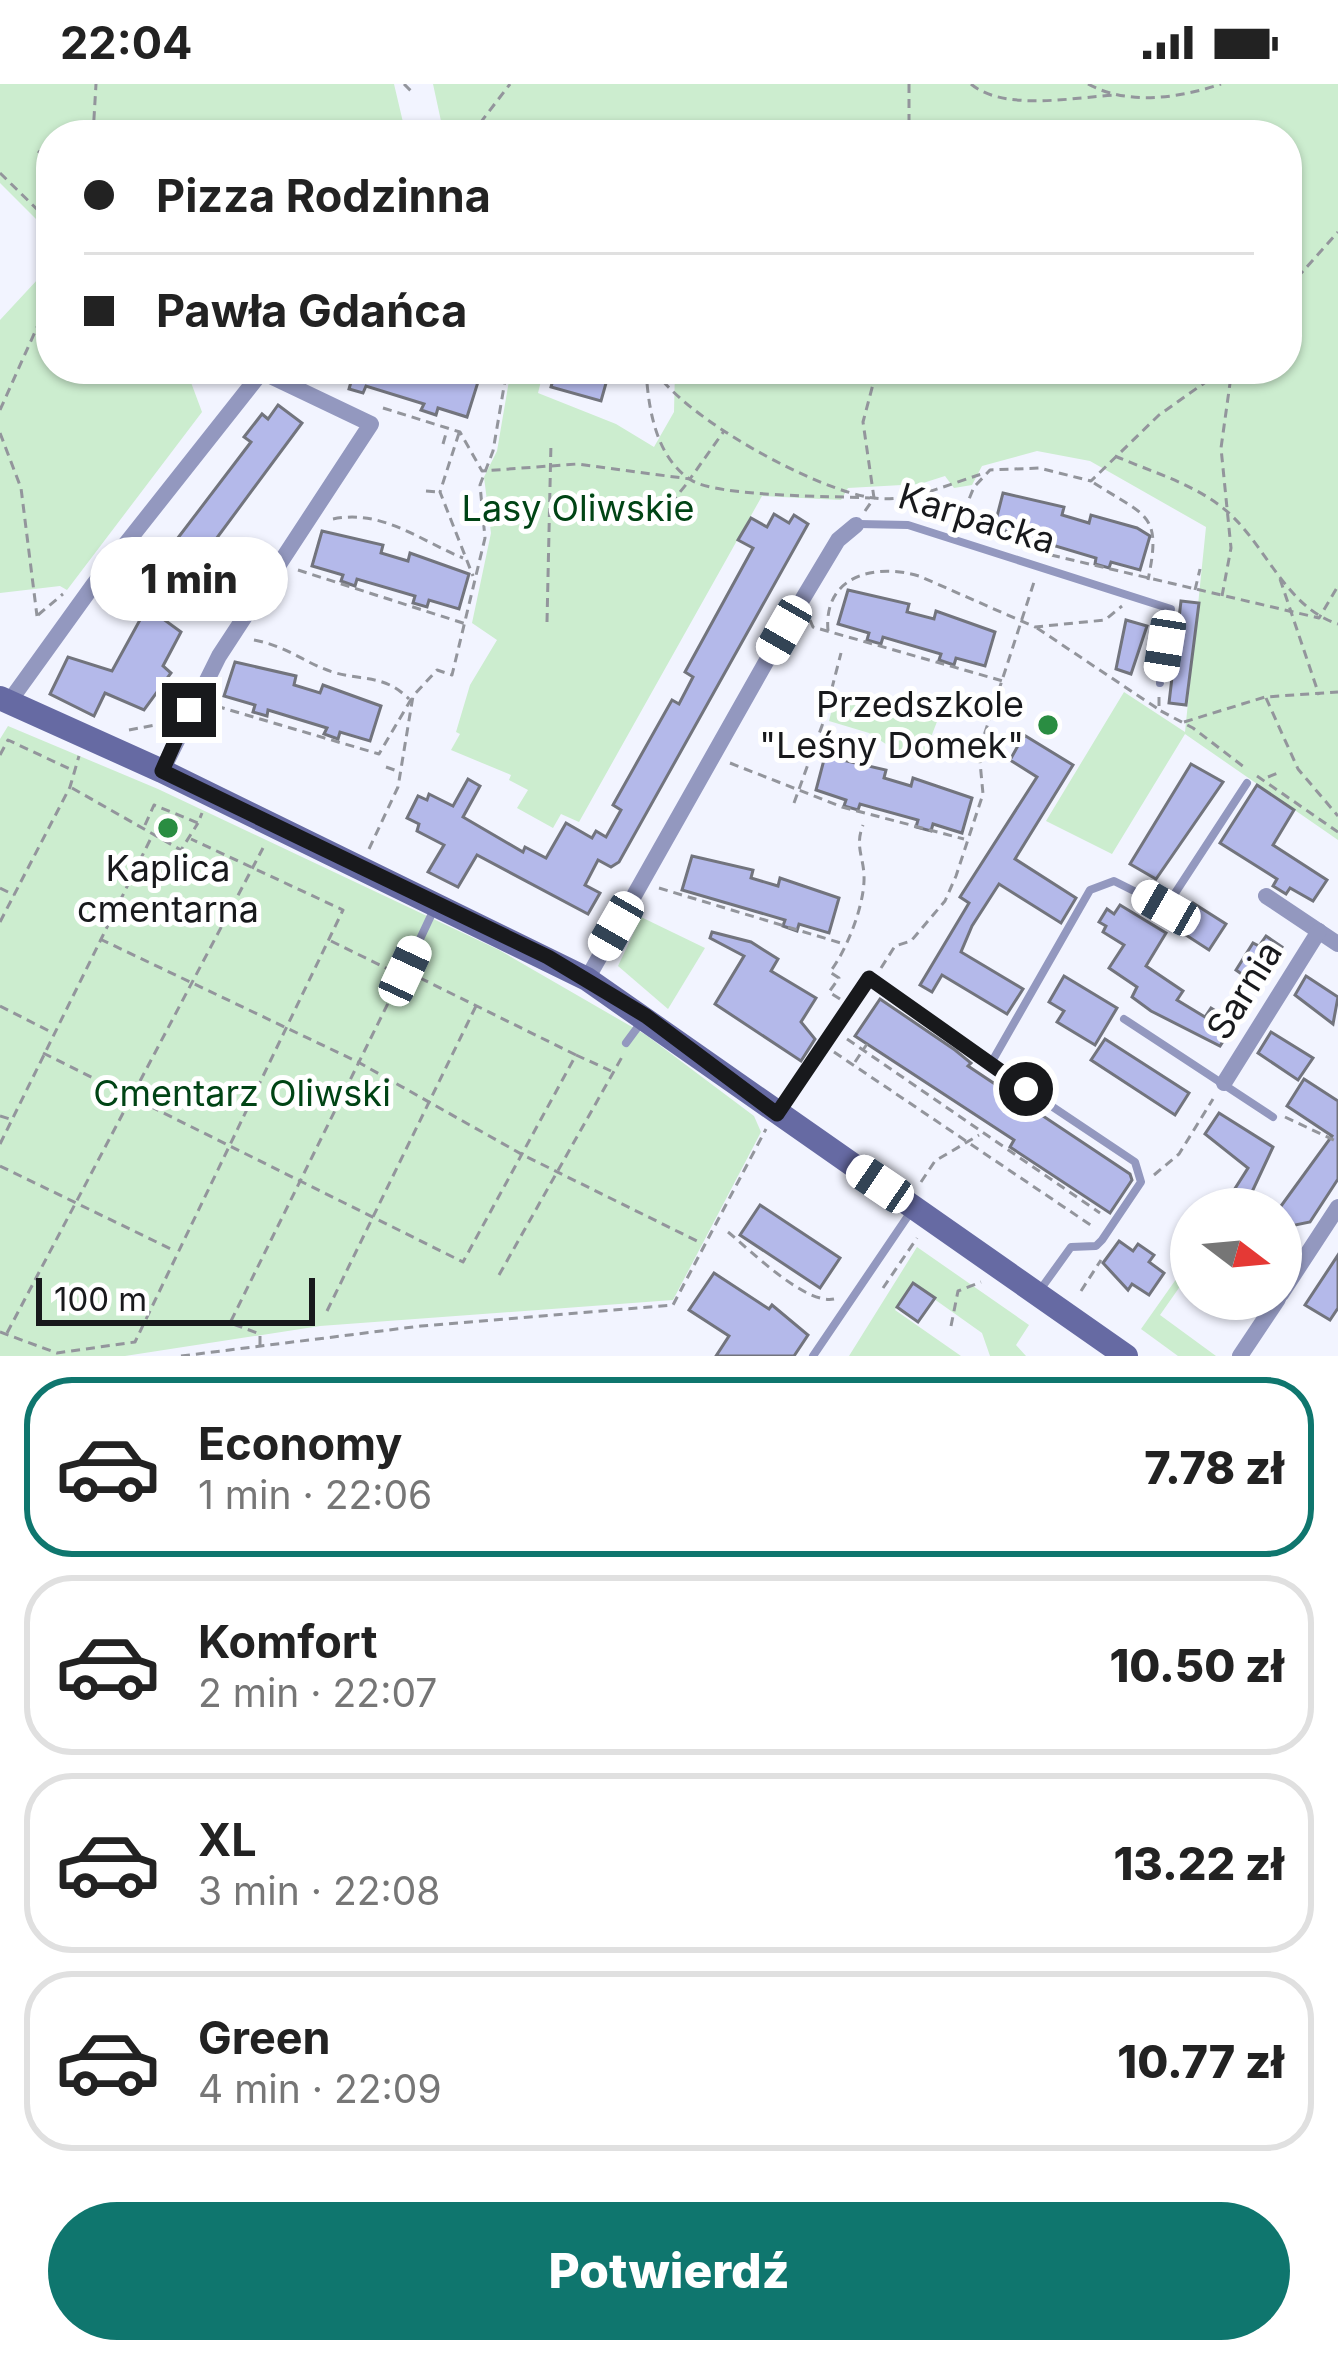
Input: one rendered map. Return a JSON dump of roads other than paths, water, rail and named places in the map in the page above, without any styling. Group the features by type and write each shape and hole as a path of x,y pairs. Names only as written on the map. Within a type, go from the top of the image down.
{"street":[{"path":"252,384 5,700 162,771 587,979 646,1016 771,1122 918,1195 1126,1356"},
{"path":"162,771 219,656 371,424 291,384"},
{"name":"Karpacka","path":"587,979 794,614 838,540 856,525"},
{"name":"Sarnia","path":"1266,896 1338,944"},
{"name":"Sarnia","path":"1224,1083 1319,932"},
{"path":"1302,1262 1338,1207"},
{"path":"1240,1356 1264,1320"}],"lane":[{"name":"Karpacka","path":"856,525 868,521 908,525 1038,571 1171,609 1160,683"},
{"path":"990,1065 1090,890 1101,882 1125,884 1166,908 1247,783"},
{"path":"403,974 436,904"},
{"path":"771,1122 869,978 874,981 1141,1171 1141,1181 1102,1240 1096,1246 1071,1247 1039,1291"},
{"path":"626,1043 646,1016"},
{"path":"1124,1019 1269,1114"},
{"path":"812,1356 918,1195"}],"place":[{"name":"Przedszkole \"Leśny Domek\"","path":"1048,725"},
{"name":"Kaplica cmentarna","path":"168,828"}],"park label":[{"name":"Lasy Oliwskie","path":"578,508"},
{"name":"Cmentarz Oliwski","path":"242,1093"}]}
